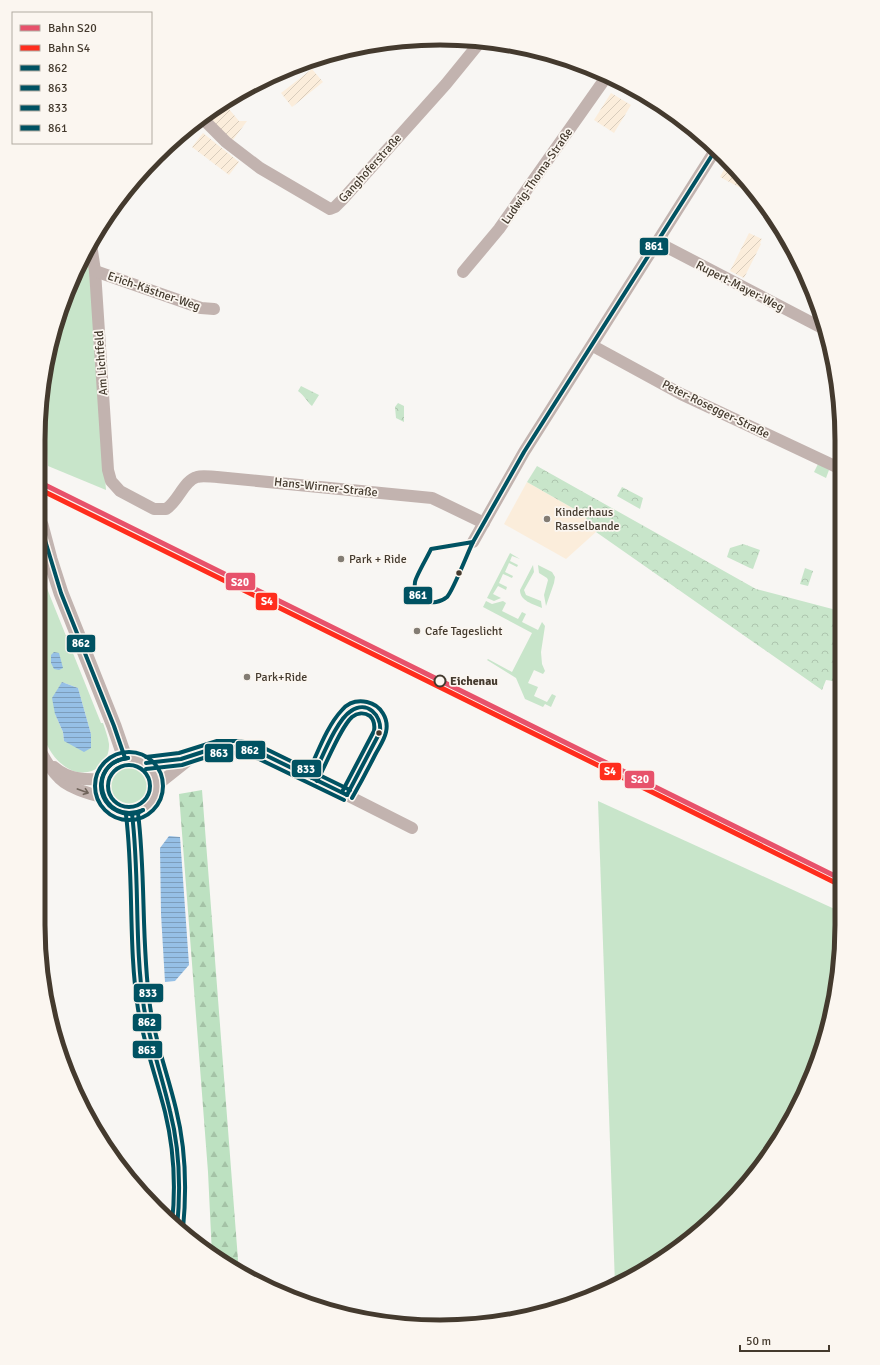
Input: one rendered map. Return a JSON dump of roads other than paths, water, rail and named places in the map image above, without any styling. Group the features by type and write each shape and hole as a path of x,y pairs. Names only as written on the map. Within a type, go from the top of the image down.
{"main road":[{"path":"45,538 60,593 114,726 125,758"},
{"path":"125,758 132,758 146,764 154,773 158,785 153,801 148,807 141,812 132,814 116,810 109,805 104,798 101,786 102,780 108,768 113,763 125,758"},
{"path":"132,814 137,860 139,954 143,1000 151,1042 172,1118 178,1151 180,1198 178,1220"}],"street":[{"name":"Ganghoferstraße","path":"206,123 216,133 260,168 330,209 338,204 446,84 476,47"},
{"name":"Ludwig-Thoma-Straße","path":"463,272 499,229 604,81"},
{"path":"473,542 524,452 593,346 712,155"},
{"name":"Rupert-Mayer-Weg","path":"657,242 818,326"},
{"name":"Am Lichtfeld","path":"92,253 95,270 108,470 112,482 120,490 154,509 166,509 175,502"},
{"name":"Erich-Kästner-Weg","path":"95,270 202,308 214,309"},
{"name":"Peter-Rosegger-Straße","path":"593,346 681,394 835,466"},
{"name":"Hans-Wirner-Straße","path":"175,502 189,481 196,477 217,477 432,498 484,523"},
{"path":"312,778 344,716 354,708 361,707 373,710 378,715 380,721 380,734 347,795"},
{"path":"146,764 169,762 193,756 215,748 227,746 249,748 412,828"},
{"path":"158,785 193,756"},
{"path":"45,757 60,772 73,777 89,780 102,780"},
{"path":"45,758 52,772 65,784 104,798"}],"water":[{"path":"54,652 59,653 63,668 59,670 54,669 51,663 51,655"},
{"path":"62,682 78,688 91,734 91,748 84,752 64,741 63,732 55,714 52,698"},
{"path":"169,836 180,837 189,965 175,981 165,982 161,914 160,848"}],"rail line":[{"name":"S20","path":"45,485 835,876"},
{"name":"S4","path":"45,492 835,883"}],"place":[{"name":"Kinderhaus Rasselbande","path":"547,519"},
{"name":"Park + Ride","path":"341,559"},
{"name":"Cafe Tageslicht","path":"417,631"},
{"name":"Park+Ride","path":"247,677"},
{"name":"Eichenau","path":"440,681"}]}
